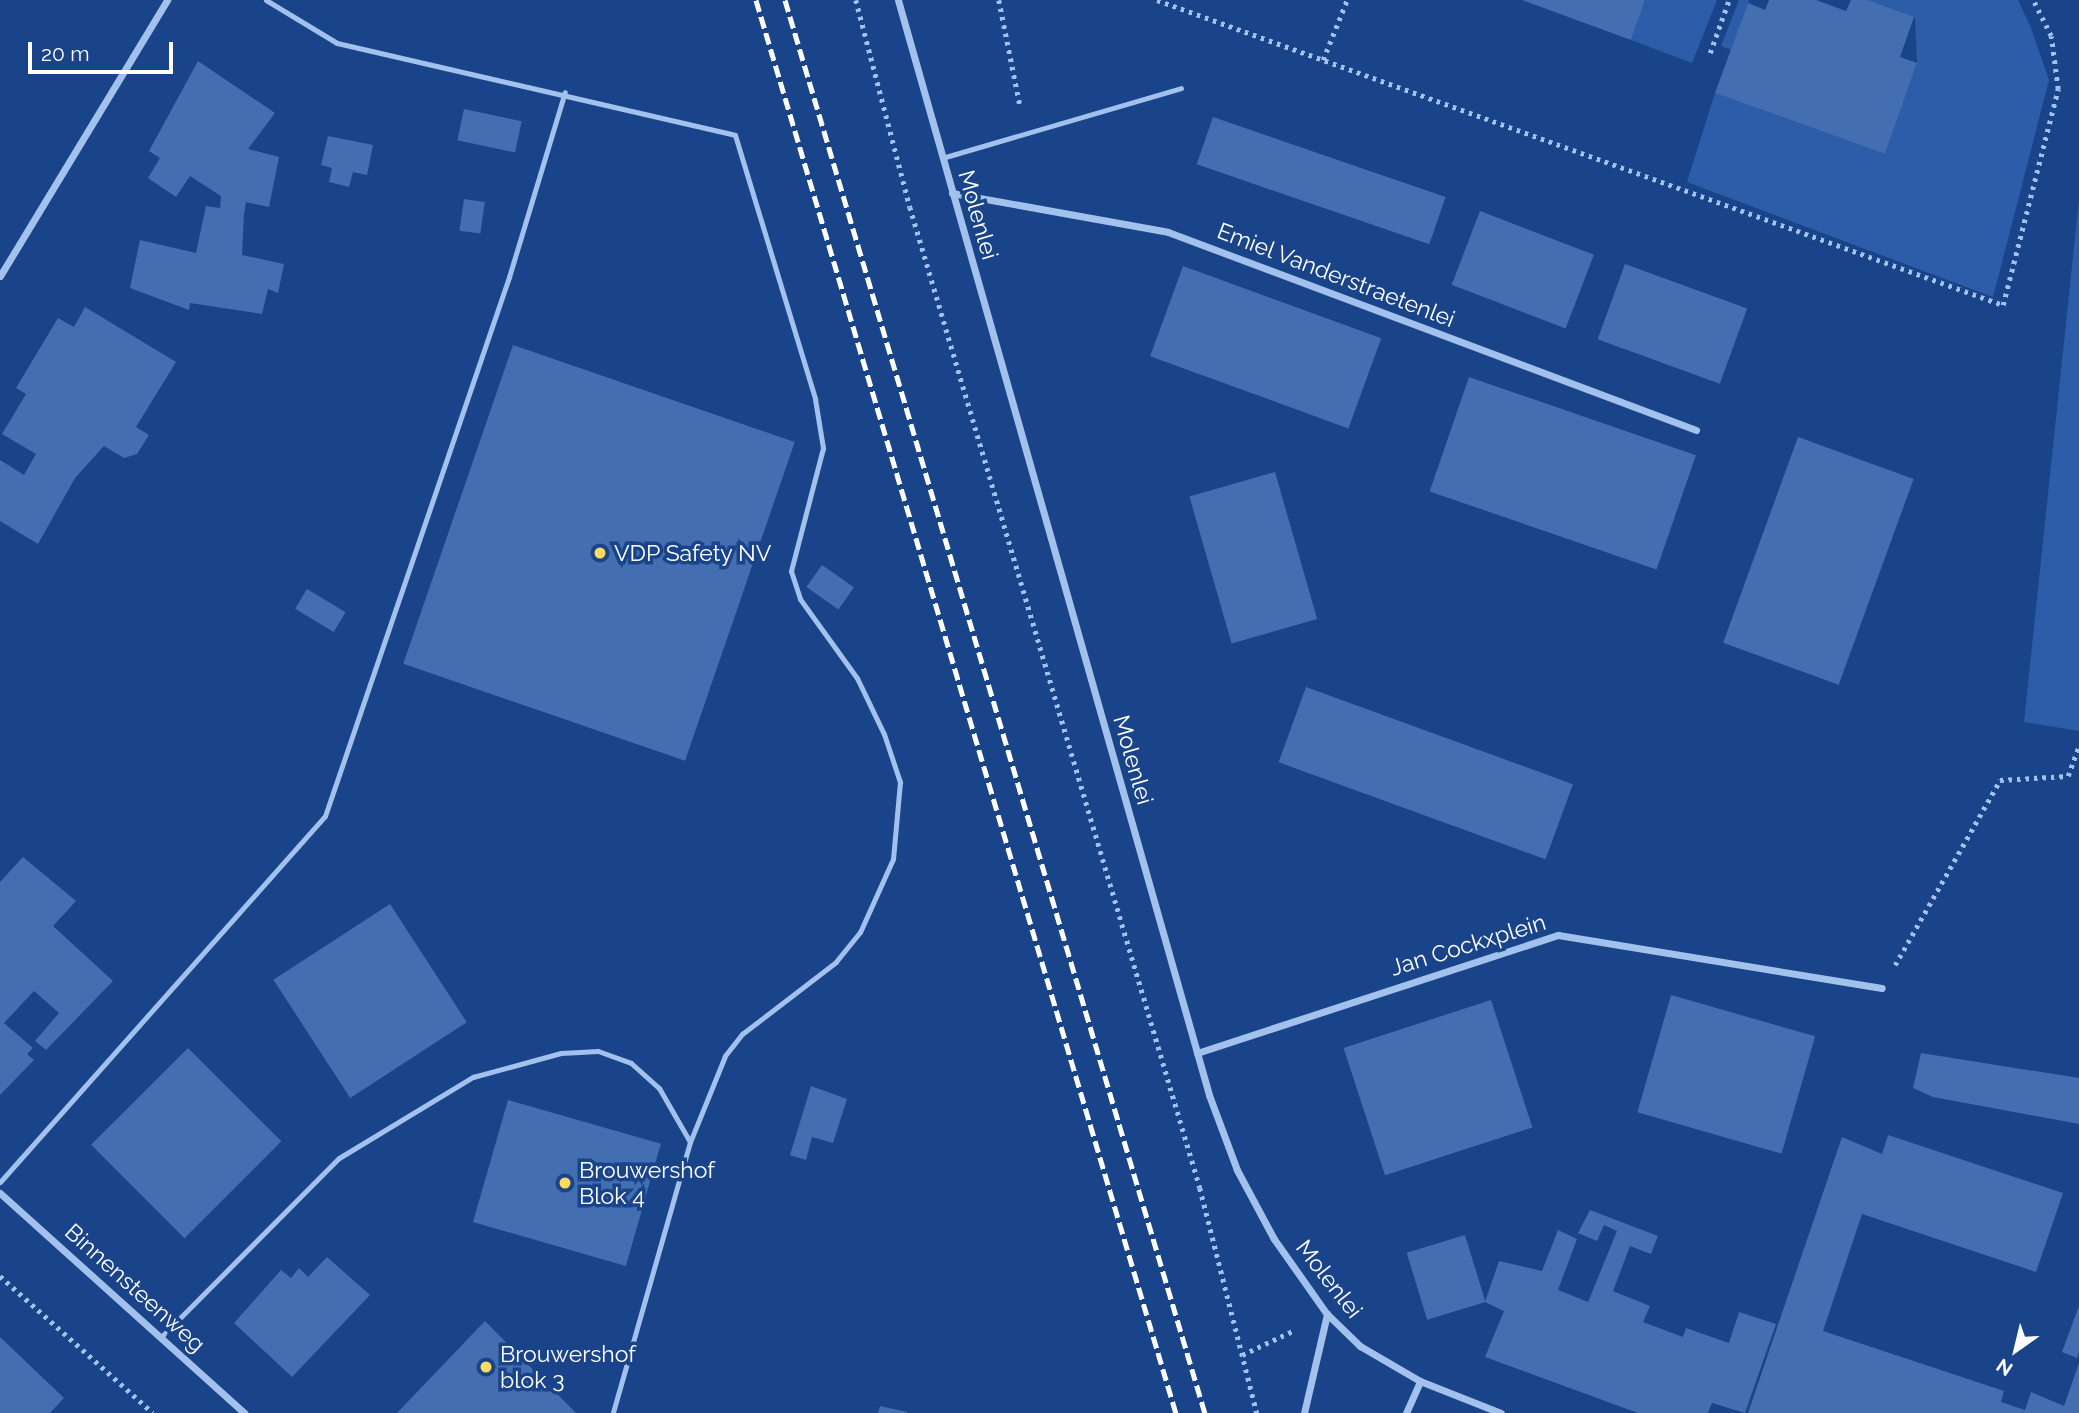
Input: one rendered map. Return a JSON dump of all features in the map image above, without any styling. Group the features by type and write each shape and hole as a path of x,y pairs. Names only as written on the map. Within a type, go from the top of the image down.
{"street":[{"path":"0,276 167,0"},
{"name":"Molenlei","path":"898,0 1197,1053 1237,1170 1274,1239 1327,1314 1360,1346 1420,1381 1501,1413"},
{"name":"Emiel Vanderstraetenlei","path":"952,193 1168,232 1696,430"},
{"name":"Jan Cockxplein","path":"1197,1053 1558,935 1882,988"},
{"name":"Binnensteenweg","path":"0,1193 244,1413"},
{"path":"1304,1413 1327,1314"},
{"path":"1406,1413 1420,1381"}],"lane":[{"path":"266,0 337,43 565,92 735,135 812,388 823,448 791,571 800,599 857,678 900,782 892,859 860,932 803,993 741,1034 725,1056 690,1142 613,1413"},
{"path":"942,158 1181,88"},
{"path":"0,1182 325,816 509,277 565,92"},
{"path":"161,1337 339,1158 473,1077 561,1053 598,1051 631,1063 659,1088 690,1142"}],"path":[{"path":"856,0 910,207 1200,1188 1257,1413"},
{"path":"999,0 1026,133"},
{"path":"1157,0 2003,305 2058,89 2051,36 2033,0"},
{"path":"1323,60 1347,0"},
{"path":"1710,53 1729,0"},
{"path":"1882,988 2000,780 2067,776 2079,745"},
{"path":"0,1276 153,1413"},
{"path":"1242,1355 1327,1314"}],"shaded area":[{"path":"1645,0 1717,0 1692,63 1631,40"},
{"path":"1739,0 1749,0 1731,50 1721,46"},
{"path":"1868,0 2018,0 2031,28 2049,80 1993,297 1687,182 1715,93 1885,154 1917,63 1915,18"},
{"path":"2079,200 2079,731 2024,722"}],"building":[{"path":"1522,0 1645,0 1631,40"},
{"path":"1769,0 1816,0 1846,11 1851,0 1868,0 1914,17 1900,57 1917,63 1885,154 1715,93 1748,3 1765,10"},
{"path":"198,61 275,113 248,149 279,157 269,207 246,202 244,214 242,255 284,264 278,293 268,289 262,314 190,303 189,310 130,288 140,240 196,253 206,206 220,208 221,196 190,176 176,197 148,178 160,158 149,151"},
{"path":"464,109 522,121 515,153 457,140"},
{"path":"1213,117 1446,197 1429,244 1197,164"},
{"path":"328,136 373,145 367,175 353,172 349,187 329,182 332,168 321,165"},
{"path":"464,199 485,202 480,234 460,231"},
{"path":"1480,211 1594,255 1566,328 1452,285"},
{"path":"1625,264 1747,308 1720,384 1598,339"},
{"path":"1183,266 1381,338 1348,428 1150,356"},
{"path":"85,307 176,362 136,427 149,435 137,454 124,458 104,446 75,478 38,544 0,521 0,460 24,475 36,454 2,434 26,394 16,388 58,318 74,327"},
{"name":"VDP Safety NV","path":"513,345 795,442 685,761 403,664"},
{"path":"1469,377 1696,455 1657,570 1430,491"},
{"path":"1798,437 1914,479 1839,685 1723,643"},
{"path":"1275,472 1317,619 1232,644 1189,497"},
{"path":"822,565 854,587 838,609 807,587"},
{"path":"307,589 346,612 334,632 295,609"},
{"path":"1306,687 1573,784 1546,859 1279,762"},
{"path":"23,857 76,901 53,926 113,981 46,1050 35,1041 59,1013 34,991 4,1023 33,1048 27,1054 34,1060 0,1095 0,882"},
{"path":"390,904 467,1022 350,1098 273,980"},
{"path":"1671,995 1815,1036 1782,1154 1637,1112"},
{"path":"1491,1000 1532,1127 1385,1175 1344,1048"},
{"path":"188,1048 281,1141 184,1238 91,1145"},
{"path":"1921,1053 2079,1078 2079,1124 1933,1097 1913,1088"},
{"path":"811,1086 847,1099 833,1143 812,1137 806,1160 790,1155"},
{"name":"Brouwershof Blok 4","path":"508,1100 661,1144 626,1266 473,1222"},
{"path":"1888,1135 2063,1193 2036,1272 1862,1214 1823,1331 2004,1391 2001,1402 2025,1410 2031,1392 2064,1406 2079,1363 2079,1413 1748,1413 1842,1137 1882,1154"},
{"path":"1590,1210 1658,1236 1651,1254 1630,1246 1613,1291 1650,1306 1643,1322 1683,1337 1686,1328 1729,1343 1739,1312 1776,1324 1745,1413 1712,1403 1708,1413 1638,1413 1485,1357 1504,1311 1485,1302 1499,1261 1542,1271 1558,1230 1577,1239 1558,1290 1588,1302 1617,1231 1604,1225 1597,1241 1578,1233"},
{"path":"1465,1235 1485,1302 1427,1320 1407,1253"},
{"path":"327,1257 370,1295 292,1377 234,1323 281,1270 291,1278 299,1268 308,1277"},
{"path":"2079,1306 2079,1352 2077,1358 2062,1352"},
{"name":"Brouwershof blok 3","path":"485,1321 576,1413 397,1413"},
{"path":"0,1337 64,1398 50,1413 0,1413"},
{"path":"880,1406 907,1412 907,1413 878,1413"}],"railway":[{"path":"756,0 1176,1413"},
{"path":"785,0 1205,1413"}],"place":[{"name":"VDP Safety NV","path":"600,553"},
{"name":"Brouwershof Blok 4","path":"565,1183"},
{"name":"Brouwershof blok 3","path":"486,1367"}]}
